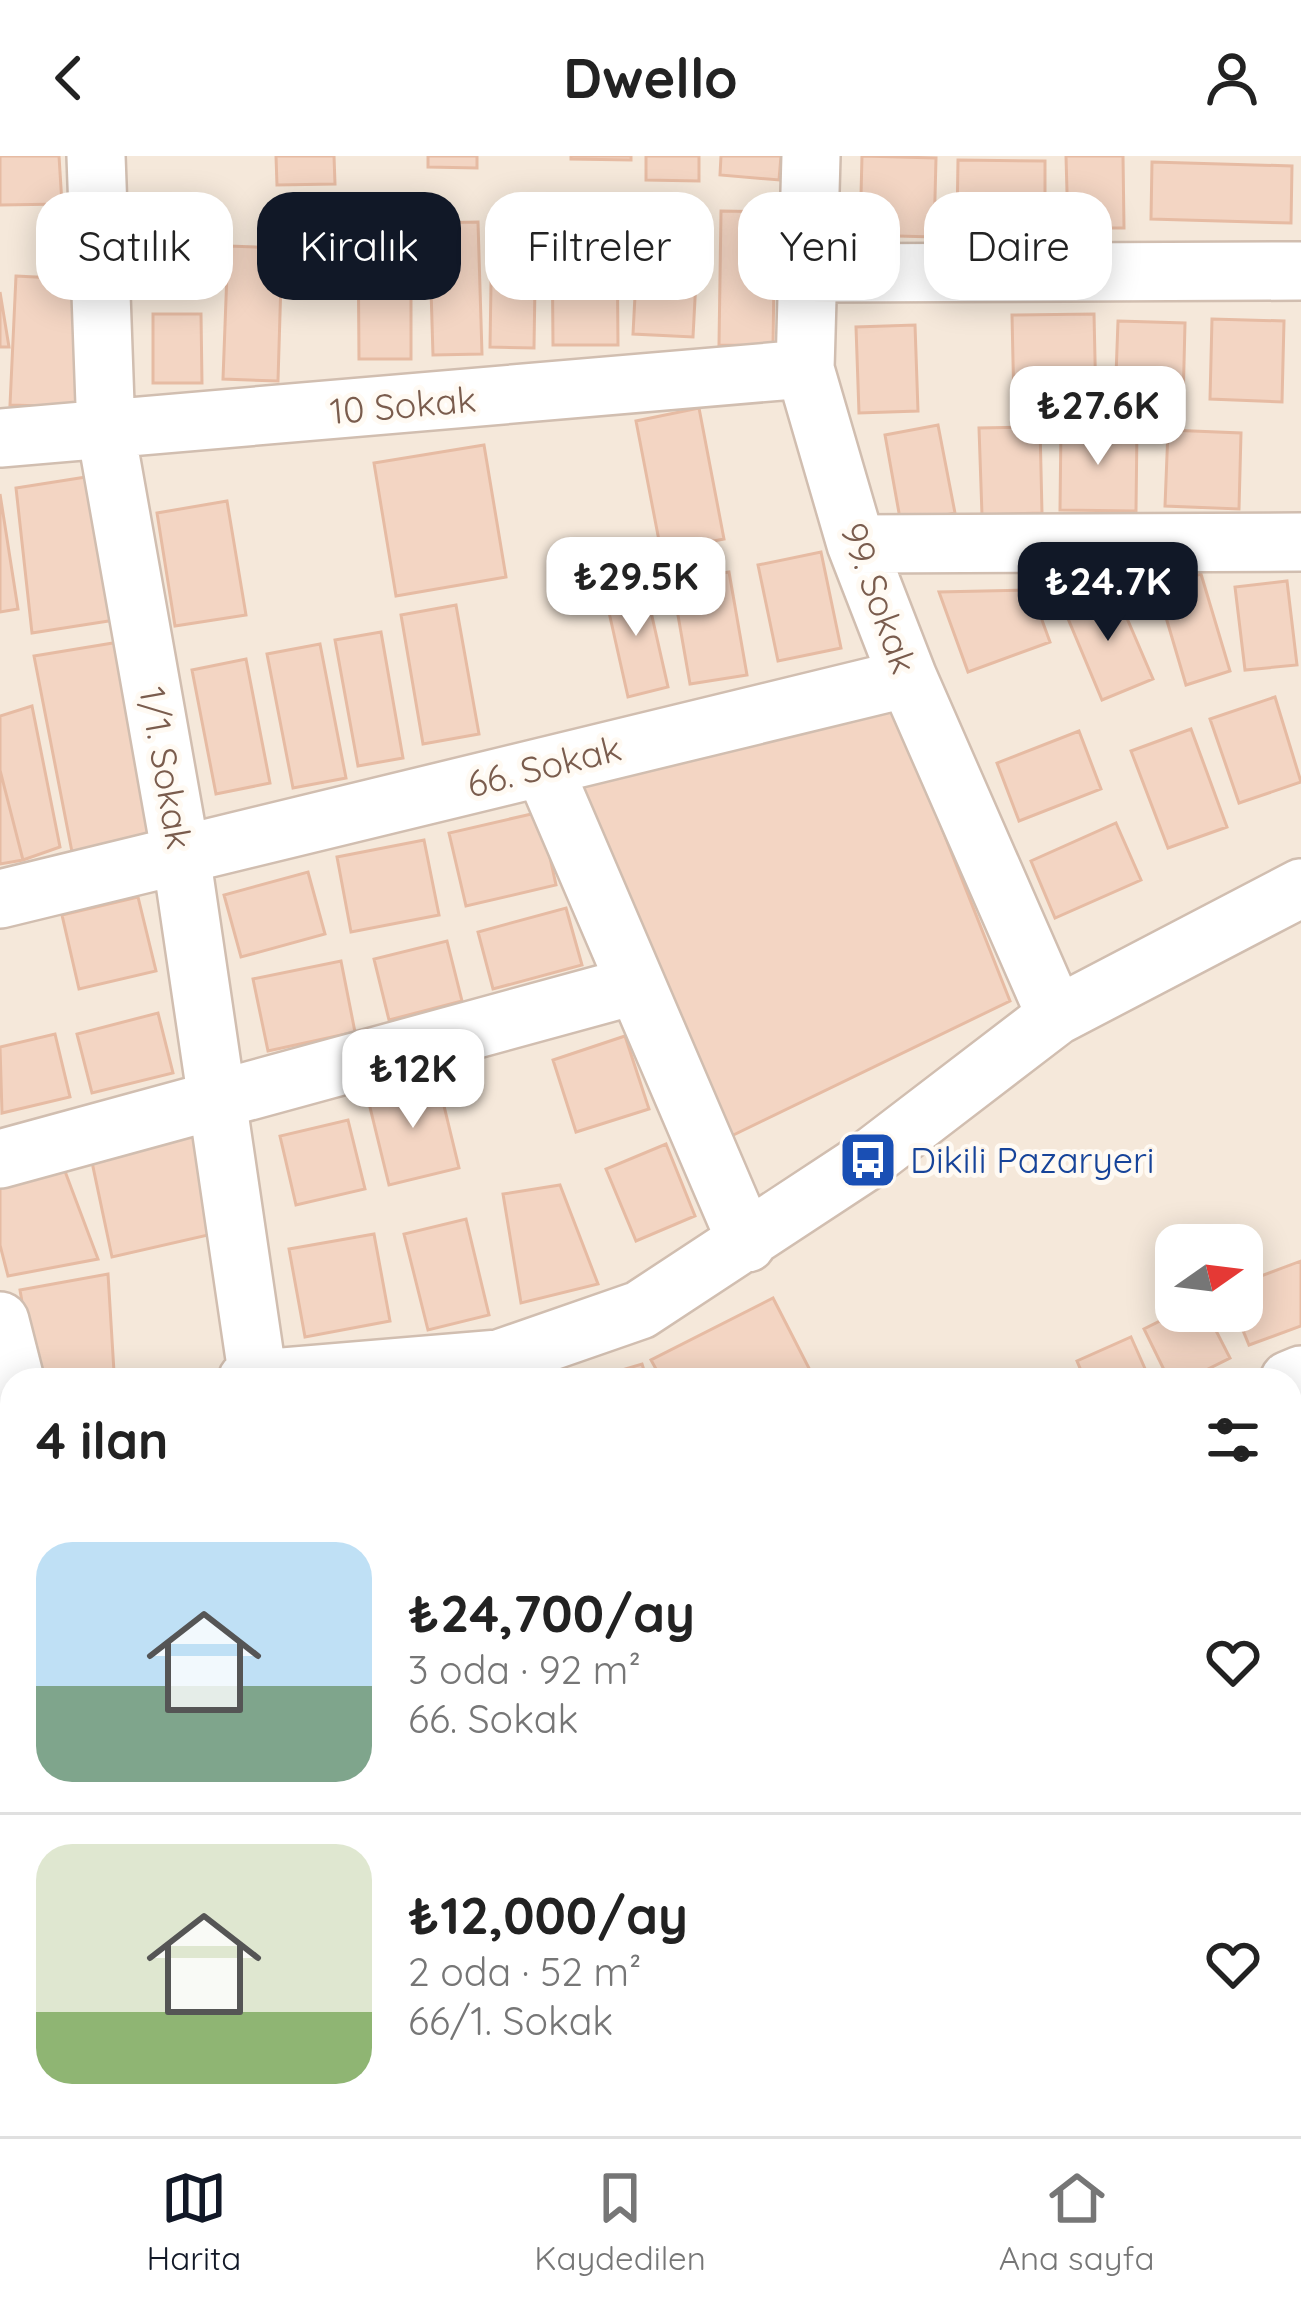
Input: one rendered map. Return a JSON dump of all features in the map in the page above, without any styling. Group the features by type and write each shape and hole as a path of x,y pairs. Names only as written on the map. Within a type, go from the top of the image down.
{"street":[{"name":"1/1. Sokak","path":"96,156 106,432 182,855 256,1368"},
{"name":"99. Sokak","path":"809,192 811,156"},
{"path":"900,273 1301,271"},
{"name":"99. Sokak","path":"806,300 805,369 856,544 908,677 1056,1016"},
{"name":"10 Sokak","path":"0,438 805,369"},
{"path":"856,544 1301,542"},
{"name":"66. Sokak","path":"0,898 908,677"},
{"path":"543,766 633,986 747,1243"},
{"path":"391,1368 500,1359 640,1310 868,1160 1056,1016 1301,888"},
{"path":"0,1159 214,1096 633,986"},
{"path":"0,1321 11,1368"}],"shaded area":[{"path":"0,156 1301,156 1301,1368 0,1368"}],"building":[{"path":"0,156 59,156 61,192 36,192 36,204 0,205"},
{"path":"276,156 334,156 335,184 277,185"},
{"path":"428,156 477,156 477,168 428,167"},
{"path":"631,156 631,160 571,159"},
{"path":"646,156 699,156 699,181 646,180"},
{"path":"721,156 781,156 779,180 720,175"},
{"path":"862,156 936,158 935,192 924,192 924,237 900,236 900,192 861,192"},
{"path":"1066,156 1123,156 1124,228 1112,228 1112,192 1067,192"},
{"path":"958,160 1045,161 1045,192 958,192"},
{"path":"1152,162 1292,166 1291,223 1151,219"},
{"path":"721,211 738,211 738,300 774,300 773,346 719,345"},
{"path":"461,222 478,222 482,354 433,355 431,300 461,300"},
{"path":"233,246 257,247 257,300 280,300 278,381 223,379 226,300 233,300"},
{"path":"16,276 36,277 36,300 75,300 79,407 10,405"},
{"path":"0,292 9,347 0,347"},
{"path":"359,300 411,300 411,359 359,359"},
{"path":"491,300 535,300 534,348 490,347"},
{"path":"553,300 618,300 618,345 553,345"},
{"path":"635,300 695,300 693,337 633,334"},
{"path":"153,314 201,314 202,383 153,383"},
{"path":"1094,314 1096,404 1014,406 1012,315"},
{"path":"1212,319 1284,321 1282,402 1210,399"},
{"path":"1118,321 1185,323 1183,405 1115,403"},
{"path":"915,325 918,411 859,413 856,327"},
{"path":"699,408 724,539 661,551 636,421"},
{"path":"938,425 955,513 901,524 885,435"},
{"path":"1061,426 1137,427 1136,511 1060,510"},
{"path":"1040,427 1042,513 982,515 979,428"},
{"path":"1168,430 1241,433 1239,509 1165,506"},
{"path":"484,445 506,577 396,596 374,463"},
{"path":"86,477 115,620 32,633 16,488"},
{"path":"0,494 18,609 0,612"},
{"path":"227,501 246,615 175,626 157,513"},
{"path":"821,552 841,648 778,661 758,565"},
{"path":"729,572 747,675 690,684 672,581"},
{"path":"1201,574 1230,671 1186,685 1157,587"},
{"path":"644,581 668,687 628,697 604,590"},
{"path":"1287,581 1297,665 1245,670 1235,587"},
{"path":"1114,588 1153,679 1102,700 1064,609"},
{"path":"1031,590 1050,642 968,672 939,592"},
{"path":"456,605 479,734 423,744 401,615"},
{"path":"381,632 403,758 358,766 335,640"},
{"path":"119,642 149,833 72,852 34,656"},
{"path":"320,644 346,778 293,788 267,654"},
{"path":"246,659 270,783 216,794 192,670"},
{"path":"1275,697 1301,782 1239,803 1210,719"},
{"path":"892,702 1010,1001 719,1142 577,781"},
{"path":"32,706 60,847 23,860 0,770 0,716"},
{"path":"1191,729 1227,827 1168,848 1131,751"},
{"path":"1079,731 1101,789 1019,821 997,763"},
{"path":"0,770 23,860 0,864"},
{"path":"540,812 556,885 466,906 449,833"},
{"path":"1116,823 1141,880 1055,918 1031,861"},
{"path":"424,840 439,915 351,932 337,857"},
{"path":"308,872 325,934 241,957 224,895"},
{"path":"138,897 156,971 79,989 62,915"},
{"path":"566,908 582,965 493,989 478,932"},
{"path":"447,941 462,1001 389,1020 374,959"},
{"path":"341,961 355,1032 268,1051 253,979"},
{"path":"158,1013 173,1073 92,1093 77,1034"},
{"path":"55,1034 70,1097 2,1113 0,1047"},
{"path":"625,1036 649,1109 576,1132 553,1060"},
{"path":"437,1077 459,1168 389,1185 367,1095"},
{"path":"348,1120 365,1189 296,1205 280,1136"},
{"path":"193,1136 217,1233 112,1257 92,1162"},
{"path":"666,1144 695,1216 636,1241 606,1169"},
{"path":"63,1166 98,1259 8,1276 0,1245 0,1179"},
{"path":"560,1185 598,1284 521,1303 503,1194"},
{"path":"466,1219 489,1315 428,1330 404,1234"},
{"path":"374,1234 390,1321 305,1337 289,1249"},
{"path":"1301,1261 1301,1326 1249,1345 1244,1332 1263,1332 1263,1275"},
{"path":"108,1274 114,1368 33,1368 20,1290"},
{"path":"773,1298 809,1368 655,1368 651,1360"},
{"path":"1155,1324 1155,1332 1217,1332 1230,1358 1210,1368 1163,1368 1144,1329"},
{"path":"1131,1337 1145,1368 1080,1368 1077,1361"}],"place":[{"name":"Dikili Pazaryeri","path":"868,1160"}]}
